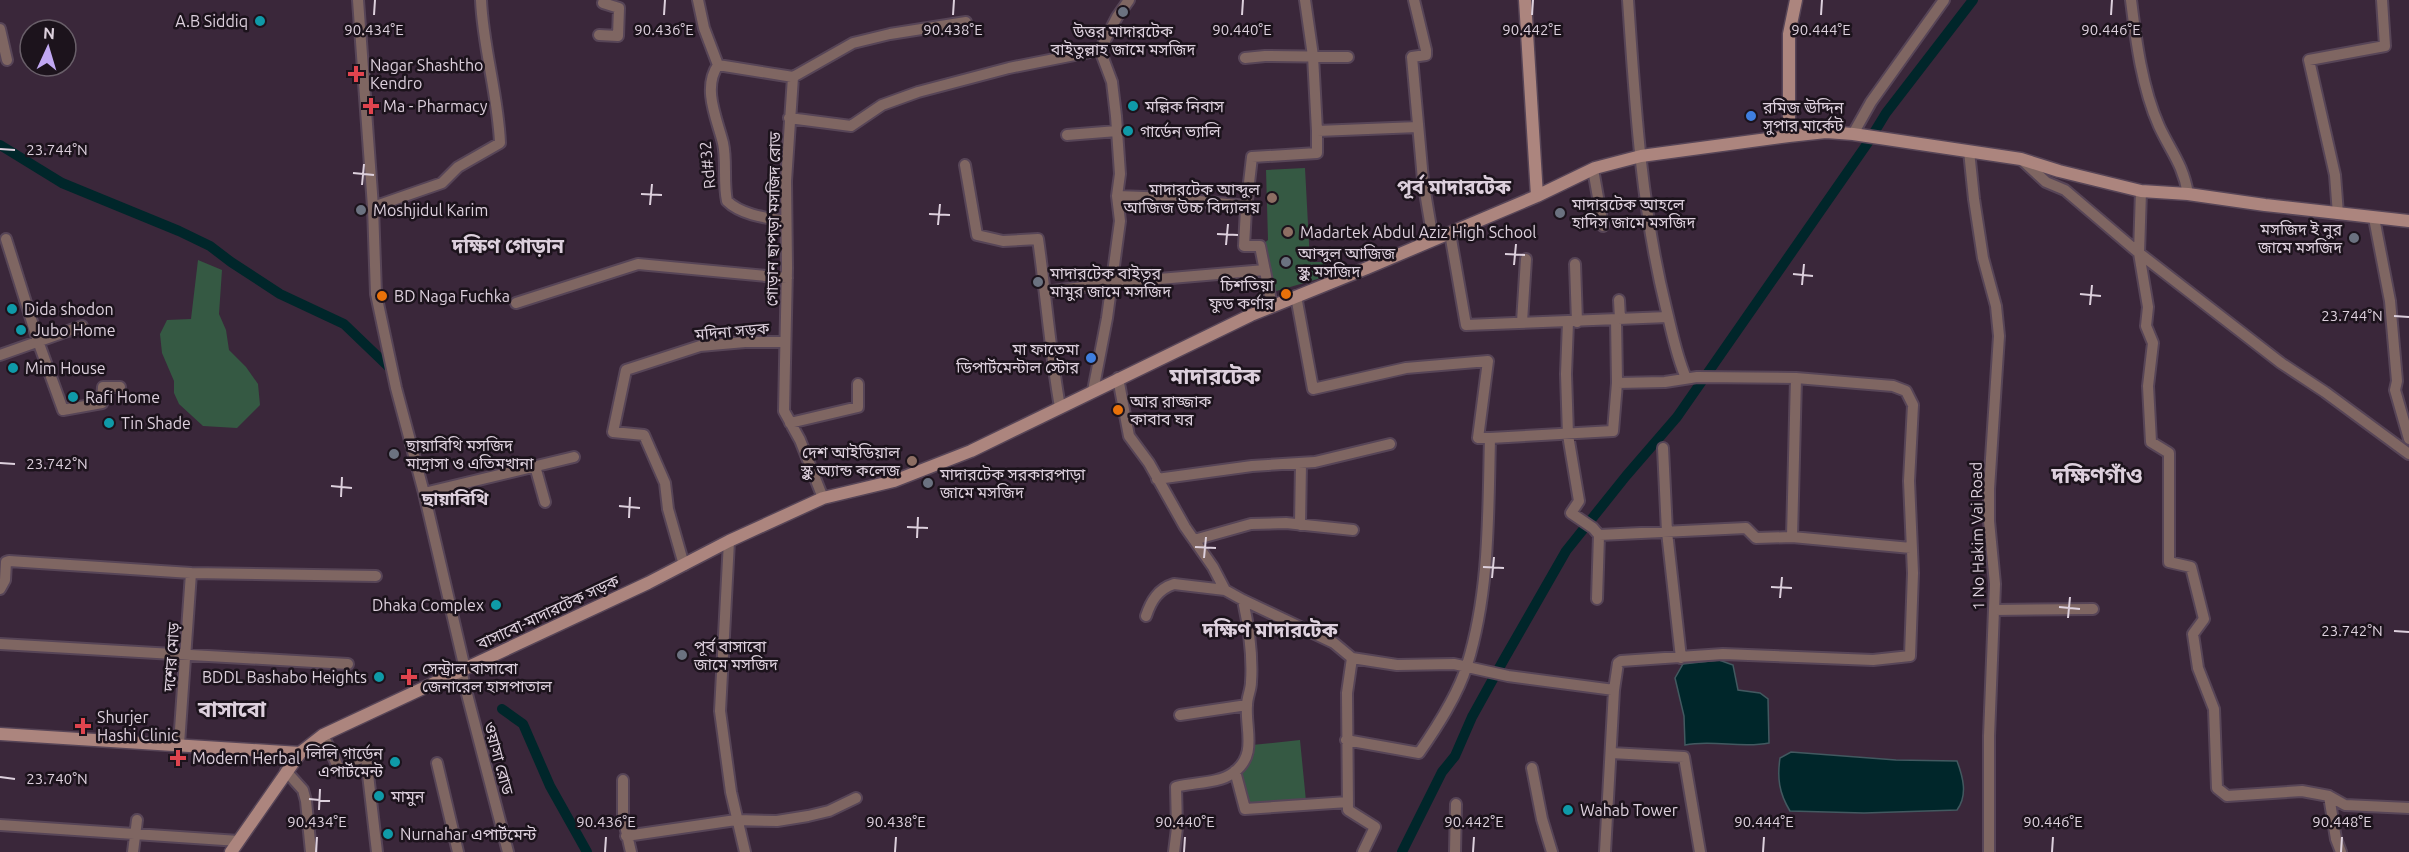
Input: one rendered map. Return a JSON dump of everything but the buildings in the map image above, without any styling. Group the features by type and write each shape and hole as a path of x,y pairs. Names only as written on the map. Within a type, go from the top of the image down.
{"street":[{"name":"ওয়াসা রোড","path":"358,0 373,207 376,294 380,321 424,492 463,670 508,852"},
{"path":"373,207 442,183 458,167 500,142 496,100 482,25 481,0"},
{"path":"599,35 618,36 619,8 603,3 604,0"},
{"path":"698,0 704,28 718,65 793,77 854,42 966,22"},
{"path":"1093,391 1112,283 1120,221 1117,196 1120,174 1112,82 1100,50 1117,17 1129,0"},
{"path":"1272,306 1260,246 1244,246 1246,206 1252,157 1317,153 1312,56 1305,0"},
{"path":"1414,0 1426,55 1412,57 1423,180 1433,240"},
{"path":"1525,0 1537,196"},
{"path":"1628,0 1633,87 1652,247 1677,358 1691,378"},
{"path":"1789,136 1789,45 1796,0"},
{"path":"1857,135 1871,102 1944,0"},
{"path":"2131,0 2147,92 2159,126 2185,174 2188,194"},
{"path":"2338,214 2335,175 2308,60 2385,46 2382,0"},
{"path":"0,29 7,60"},
{"path":"789,118 851,126 882,105 918,92 1009,68 1100,50"},
{"path":"1245,58 1265,56 1348,57"},
{"name":"Rd#32","path":"718,65 712,74 713,112 723,142 727,201 761,218 786,221"},
{"name":"গোড়ান ছাপড়া মসজিদ রোড","path":"793,77 789,118 786,221 784,411 800,440 823,498"},
{"path":"1317,131 1418,127"},
{"path":"1067,135 1117,131"},
{"name":"বাসাবো-মাদারটেক সড়ক","path":"231,852 300,753 323,735 684,565 729,540 823,498 894,481 971,451 1118,378 1272,306 1537,196 1593,169 1641,156 1826,132 2021,159 2058,171 2141,190 2409,221"},
{"name":"1 No Hakim Vai Road","path":"1969,151 1983,258 1996,306 1999,336 1989,489 1989,521 1995,584 1989,736 1989,852"},
{"path":"2021,159 2046,182 2065,190 2139,253 2281,363 2325,392 2409,454"},
{"path":"965,165 977,235 1003,242 1038,238 1060,407"},
{"path":"1593,169 1601,202 1603,226"},
{"path":"2141,190 2139,253 2148,307 2146,326 2153,343 2148,386 2151,442 2169,453 2169,562 2191,567 2204,619 2193,634 2198,668 2214,709 2217,788 2227,796 2302,791 2329,796 2345,805 2409,808"},
{"path":"1117,196 1246,206"},
{"path":"2374,218 2390,301 2397,381 2395,390 2409,439"},
{"path":"1450,233 1466,325 1668,316"},
{"path":"6,239 38,341 63,410 102,403 103,387 120,387"},
{"path":"1522,322 1527,259"},
{"path":"516,303 638,264 787,278"},
{"path":"1575,264 1566,374 1568,435 1579,501 1571,513 1596,531 1667,532 1746,528 1756,538 1792,537 1911,548"},
{"path":"1046,292 1112,283 1264,270"},
{"path":"1296,296 1313,389 1406,368 1488,362 1478,438 1613,431 1617,383 1618,300"},
{"path":"0,355 82,327"},
{"name":"মদিনা সড়ক","path":"684,565 668,509 665,483 644,435 613,432 626,370 700,346 745,342 785,342"},
{"path":"1118,378 1129,436 1149,463 1225,590"},
{"path":"1605,852 1614,690 1618,663 1723,654 1873,660 1908,658 1910,655 1913,573 1909,481 1912,405 1906,391 1893,386 1796,378 1691,378 1665,382 1617,383"},
{"path":"1792,537 1796,378"},
{"path":"790,423 858,407 858,384"},
{"path":"1346,740 1419,753 1439,723 1467,666 1485,580 1490,438"},
{"path":"1157,478 1252,466 1315,462 1390,444"},
{"path":"1663,448 1667,532 1681,658"},
{"path":"424,492 574,457"},
{"path":"1300,525 1301,462"},
{"path":"535,466 545,502"},
{"path":"1194,540 1251,524 1300,525 1353,530"},
{"path":"1596,531 1597,599"},
{"path":"729,540 720,711 736,820 745,852"},
{"path":"0,589 5,579 6,561 191,573 376,576"},
{"name":"দশের মোড়","path":"179,744 191,573"},
{"path":"1146,616 1151,601 1167,586 1174,584 1225,590 1334,643 1352,658 1397,665 1443,663 1508,676 1614,690"},
{"path":"1173,852 1177,828 1176,787 1231,774 1244,764 1249,747 1247,705 1251,686 1252,648 1243,600"},
{"path":"1994,610 2093,609"},
{"path":"0,644 348,664"},
{"path":"1352,658 1347,693 1348,810 1375,827 1363,852"},
{"path":"1180,715 1247,705"},
{"path":"0,734 300,753"},
{"path":"323,735 341,771 363,756 366,757 377,852"},
{"path":"1611,753 1684,757 1700,852"},
{"path":"437,763 458,852"},
{"path":"1532,768 1542,819 1552,852"},
{"path":"286,771 303,790 311,852"},
{"path":"1235,771 1245,809 1348,802"},
{"path":"623,780 626,836 631,852"},
{"path":"2329,796 2336,839 2341,852"},
{"path":"626,836 736,820 777,820 808,816 829,811 855,798"},
{"path":"1455,852 1456,804"},
{"path":"133,852 137,820"},
{"path":"0,825 239,841"}],"shaded area":[{"path":"1305,168 1310,262 1325,262 1328,276 1273,292 1263,244 1268,240 1266,170"},
{"path":"198,260 222,270 219,314 226,330 229,350 246,367 258,384 260,405 237,428 203,426 179,404 174,393 174,381 162,353 160,334 167,320 191,319"},
{"path":"1719,660 1733,665 1738,690 1760,693 1768,699 1769,743 1685,745 1684,716 1675,678 1683,664"},
{"path":"1300,740 1306,801 1248,806 1241,772 1251,760 1252,745"},
{"path":"1791,752 1896,760 1957,761 1963,780 1962,798 1957,810 1864,813 1790,811 1781,792 1779,772 1780,758"}],"waterway":[{"path":"1402,852 1442,772 1455,756 1472,717 1566,551 1677,417 1867,144 1886,113 1973,0"},
{"path":"0,145 62,183 210,246 280,294 344,324 394,372"},
{"path":"502,709 523,724 550,786 587,852"}],"place":[{"name":"উত্তর মাদারটেক বাইতুল্লাহ জামে মসজিদ","path":"1123,12"},
{"name":"A.B Siddiq","path":"260,21"},
{"name":"Nagar Shashtho Kendro","path":"356,74"},
{"name":"Ma - Pharmacy","path":"371,106"},
{"name":"মল্লিক নিবাস","path":"1133,106"},
{"name":"রমিজ ঊদ্দিন সুপার মার্কেট","path":"1751,116"},
{"name":"গার্ডেন ভ্যালি","path":"1128,131"},
{"name":"মাদারটেক আব্দুল আজিজ উচ্চ বিদ্যালয়","path":"1272,198"},
{"name":"Moshjidul Karim","path":"361,210"},
{"name":"মাদারটেক আহলে হাদিস জামে মসজিদ","path":"1560,213"},
{"name":"Madartek Abdul Aziz High School","path":"1288,232"},
{"name":"মসজিদ ই নুর জামে মসজিদ","path":"2354,238"},
{"name":"আব্দুল আজিজ স্কুল মসজিদ","path":"1286,262"},
{"name":"মাদারটেক বাইতুর মামুর জামে মসজিদ","path":"1038,282"},
{"name":"চিশতিয়া ফুড কর্ণার","path":"1286,294"},
{"name":"BD Naga Fuchka","path":"382,296"},
{"name":"Dida shodon","path":"12,309"},
{"name":"Jubo Home","path":"21,330"},
{"name":"মা ফাতেমা ডিপার্টমেন্টাল স্টোর","path":"1091,358"},
{"name":"Mim House","path":"13,368"},
{"name":"Rafi Home","path":"73,397"},
{"name":"আর রাজ্জাক কাবাব ঘর","path":"1118,410"},
{"name":"Tin Shade","path":"109,423"},
{"name":"ছায়াবিথি মসজিদ মাদ্রাসা ও এতিমখানা","path":"394,454"},
{"name":"দেশ আইডিয়াল স্কুল অ্যান্ড কলেজ","path":"912,461"},
{"name":"মাদারটেক সরকারপাড়া জামে মসজিদ","path":"928,483"},
{"name":"Dhaka Complex","path":"496,605"},
{"name":"পূর্ব বাসাবো জামে মসজিদ","path":"682,655"},
{"name":"BDDL Bashabo Heights","path":"379,677"},
{"name":"সেন্ট্রাল বাসাবো জেনারেল হাসপাতাল","path":"409,677"},
{"name":"Shurjer Hashi Clinic","path":"83,726"},
{"name":"Modern Herbal","path":"178,758"},
{"name":"লিলি গার্ডেন এপার্টমেন্ট","path":"395,762"},
{"name":"মামুন","path":"379,796"},
{"name":"Wahab Tower","path":"1568,810"},
{"name":"Nurnahar এপার্টমেন্ট","path":"388,834"}],"district":[{"name":"পূর্ব মাদারটেক","path":"1454,186"},
{"name":"দক্ষিণ গোড়ান","path":"508,245"},
{"name":"মাদারটেক","path":"1215,375"},
{"name":"দক্ষিণগাঁও","path":"2097,474"},
{"name":"ছায়াবিথি","path":"455,498"},
{"name":"দক্ষিণ মাদারটেক","path":"1270,629"},
{"name":"বাসাবো","path":"232,708"}]}
